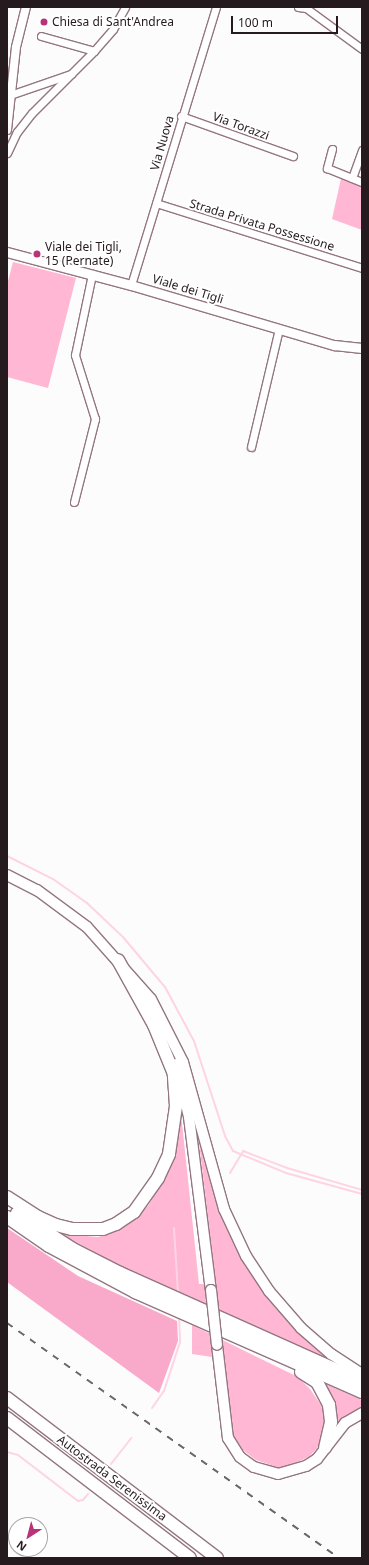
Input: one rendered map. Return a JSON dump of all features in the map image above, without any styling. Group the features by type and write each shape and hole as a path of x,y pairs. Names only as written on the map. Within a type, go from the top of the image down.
{"highway":[{"path":"7,1197 56,1225 72,1229 103,1229 116,1224 134,1212 158,1178 169,1154 176,1106 174,1074 154,1025 118,960"},
{"path":"7,1206 73,1249 226,1332 258,1353 306,1374 317,1382 326,1397 331,1414 325,1448"},
{"path":"7,1217 93,1272 362,1381"},
{"path":"226,1332 362,1392"},
{"name":"Autostrada Serenissima","path":"7,1398 217,1558"},
{"name":"Autostrada Serenissima","path":"7,1418 190,1558"}],"main road":[{"name":"Viale dei Tigli","path":"7,252 131,285 334,345 362,348"},
{"path":"7,875 37,890 93,932 151,999 183,1062 219,1192 229,1220 246,1256 269,1291 301,1328 332,1354 362,1374"},
{"path":"118,960 158,1019 175,1059 189,1117 211,1290 226,1430 231,1445 240,1457 260,1470 278,1474 306,1466 316,1459 345,1423 362,1413"}],"street":[{"path":"17,132 7,131 9,95 16,47 26,7"},
{"path":"7,153 17,132 32,113 94,51 113,29 125,7"},
{"name":"Via Nuova","path":"131,285 216,7"},
{"path":"298,7 306,8 362,49"},
{"path":"41,36 94,51"},
{"path":"9,95 72,74"},
{"name":"Via Torazzi","path":"182,116 292,156"},
{"path":"332,149 327,168 362,182"},
{"path":"352,178 362,150"},
{"name":"Strada Privata Possessione","path":"156,204 362,268"},
{"path":"74,502 95,418 75,355 92,274"},
{"path":"251,447 279,328"}],"shaded area":[{"path":"342,174 362,182 362,230 332,219"},
{"path":"13,262 76,278 48,388 7,377 7,285"},
{"path":"180,1104 199,1284 216,1284 199,1143 217,1205 248,1269 273,1304 328,1359 118,1265 61,1234 98,1237 123,1227 148,1206 165,1177"},
{"path":"7,1228 78,1276 177,1321 178,1341 159,1393 7,1282"},
{"path":"192,1325 298,1377 310,1389 321,1405 327,1422 319,1446 310,1456 288,1467 276,1467 256,1460 240,1448 230,1430 225,1359 192,1354"},
{"path":"323,1383 362,1400 362,1409 335,1428"}],"waterway":[{"path":"7,856 53,879 87,903 123,937 165,987 194,1041 225,1136 233,1151 286,1173 362,1194"},
{"path":"230,1173 243,1151 287,1168 362,1190"},
{"path":"174,1228 178,1294"},
{"path":"152,1408 164,1391 180,1342 179,1316"},
{"path":"111,1464 131,1438"},
{"path":"7,1452 18,1455 78,1501 83,1500 88,1494"}],"railway":[{"path":"7,1323 339,1558"}],"place":[{"name":"Chiesa di Sant'Andrea","path":"44,22"},
{"name":"Viale dei Tigli, 15 (Pernate)","path":"37,254"}]}
